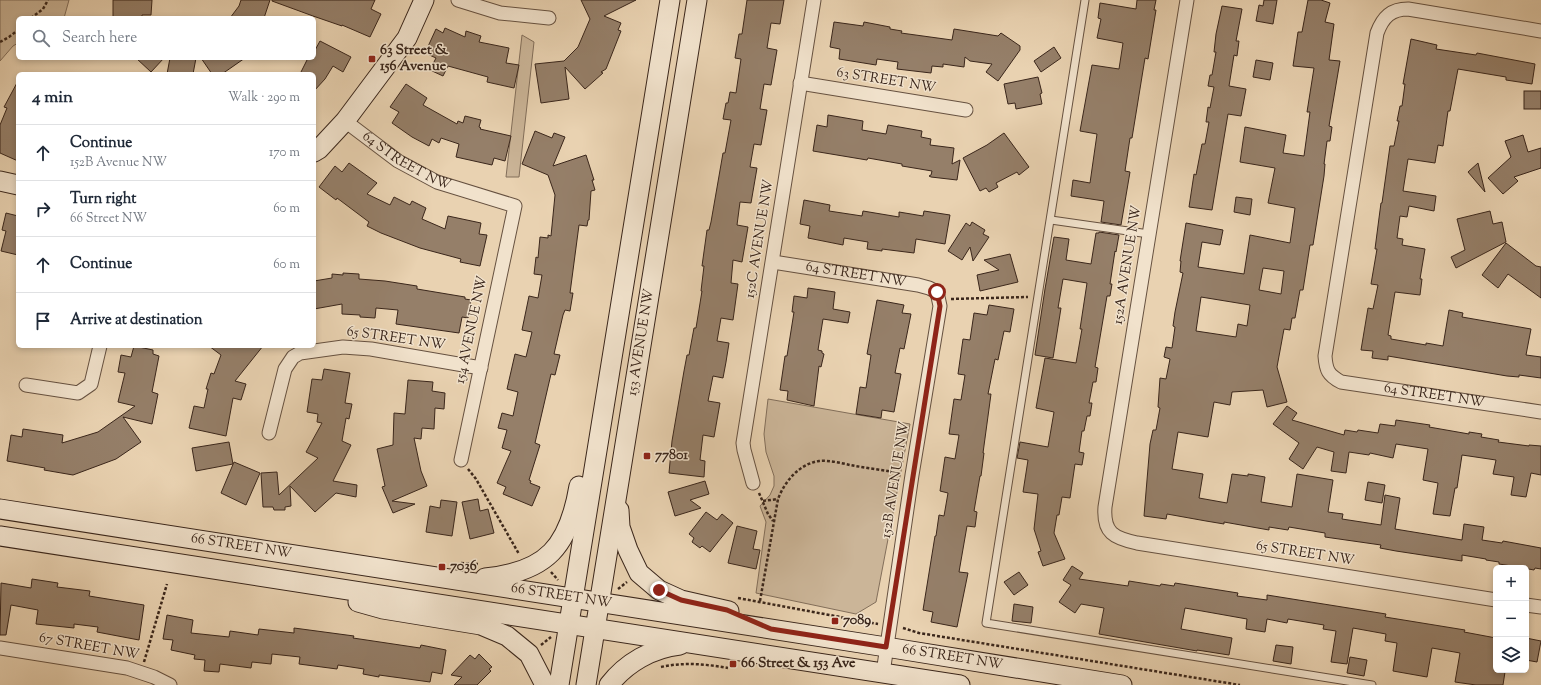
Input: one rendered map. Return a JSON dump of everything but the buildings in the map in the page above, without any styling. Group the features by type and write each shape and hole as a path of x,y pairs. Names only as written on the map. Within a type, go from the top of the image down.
{"main road":[{"path":"316,151 345,121 408,38 424,0"},
{"name":"153 AVENUE NW","path":"559,685 569,624 568,591 621,305 670,0"},
{"name":"153 AVENUE NW","path":"586,685 595,628 606,597 618,482 697,0"},
{"path":"0,181 16,185"},
{"path":"458,571 505,576 529,568 542,561 558,546 567,531 576,504 594,392 621,305"},
{"path":"618,482 620,527 628,550 639,573 659,590 681,600 727,610 771,629"},
{"name":"66 STREET NW","path":"0,509 458,571 606,597 771,629 1122,685"},
{"name":"66 STREET NW","path":"0,536 960,685"},
{"path":"290,581 383,609 481,625 507,636 529,654 545,685"},
{"path":"609,685 620,672 640,658 666,646 696,644"}],"street":[{"path":"458,0 500,13 549,18"},
{"name":"152C AVENUE NW","path":"753,483 744,450 744,443 814,0"},
{"name":"152A AVENUE NW","path":"1112,534 1106,522 1105,507 1188,0"},
{"name":"64 STREET NW","path":"1541,31 1416,10 1400,9 1392,11 1381,22 1377,32 1327,346 1326,364 1329,374 1341,382 1541,412"},
{"name":"63 STREET NW","path":"800,83 966,110"},
{"name":"64 STREET NW","path":"345,121 398,162 437,182 515,206"},
{"name":"154 AVENUE NW","path":"461,460 515,206"},
{"name":"64 STREET NW","path":"773,262 918,285 929,288 938,296"},
{"name":"152B AVENUE NW","path":"883,673 912,475 940,306 938,296"},
{"name":"65 STREET NW","path":"269,433 285,369 293,357 300,353 343,347 371,349 481,368"},
{"path":"26,385 78,393 91,384 100,348"},
{"name":"65 STREET NW","path":"1112,534 1119,538 1137,543 1493,600"},
{"path":"1529,605 1541,607"},
{"name":"67 STREET NW","path":"0,648 127,668 141,672 170,685"}],"lane":[{"path":"1085,0 986,623 1372,685"},
{"path":"1051,220 1150,234"}],"path":[{"path":"34,16 43,9 48,0"},
{"path":"0,42 10,38 16,32"},
{"path":"938,296 1039,296"},
{"path":"461,460 476,479 520,556 515,558"},
{"path":"760,601 778,499 785,484 798,470 820,461 912,475"},
{"path":"753,483 773,521"},
{"path":"763,501 778,499"},
{"path":"458,571 479,564"},
{"path":"550,571 568,591"},
{"path":"606,597 633,578"},
{"path":"141,672 167,584"},
{"path":"731,597 760,601 866,622"},
{"path":"910,629 919,634 1240,685"},
{"path":"655,669 675,664 709,665 728,668"}],"shaded area":[{"path":"0,0 69,0 65,16 16,16 16,44 0,61"},
{"path":"522,35 534,42 519,177 506,177"},
{"path":"768,399 910,424 876,602 856,614 756,593 766,522 760,506 770,495 774,486 774,476 766,452 764,434"}],"place":[{"name":"63 Street & 156 Avenue","path":"372,59"},
{"name":"77801","path":"647,456"},
{"name":"7036","path":"442,567"},
{"name":"7089","path":"835,621"},
{"name":"66 Street & 153 Ave","path":"733,664"}],"route":[{"path":"659,590 681,600 727,610 771,629 886,647 912,475 940,306 937,292"}]}
